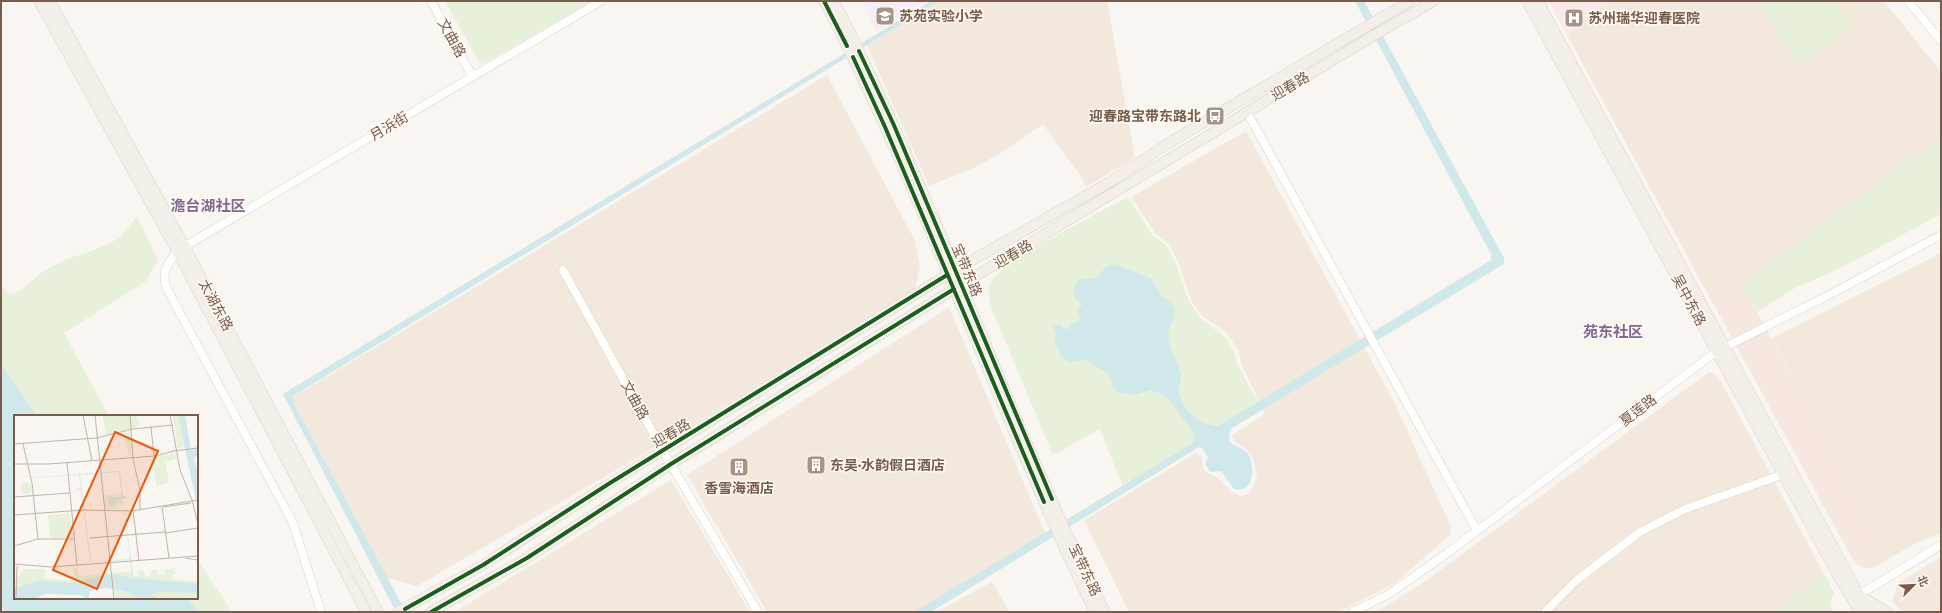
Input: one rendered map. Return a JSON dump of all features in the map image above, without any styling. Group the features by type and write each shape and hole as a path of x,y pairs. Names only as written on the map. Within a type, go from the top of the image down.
{"main road":[{"name":"太湖东路","path":"39,1 181,249 366,612"},
{"name":"太湖东路","path":"50,1 181,249 378,612"},
{"name":"宝带东路","path":"824,1 851,43"},
{"name":"宝带东路","path":"834,1 1070,549 1095,612"},
{"name":"迎春路","path":"401,610 483,565 603,487 951,272 1110,182 1172,141 1410,1"},
{"name":"迎春路","path":"431,612 527,558 671,464 958,287 1379,32 1434,1"},
{"name":"吴中东路","path":"1527,1 1720,349 1855,597"},
{"name":"吴中东路","path":"1538,1 1784,474 1855,597"},
{"name":"宝带东路","path":"1070,549 1105,612"},
{"path":"1855,597 1855,612"},
{"path":"1855,597 1860,612"},
{"path":"1855,597 1872,612"},
{"path":"1855,597 1887,612"}],"street":[{"name":"文曲路","path":"431,1 472,76"},
{"name":"月浜街","path":"181,249 601,1"},
{"path":"1908,1 1941,41"},
{"path":"1247,112 1477,531"},
{"name":"夏莲路","path":"1352,612 1400,586 1477,531 1720,349 1829,296 1941,235"},
{"path":"181,249 165,270 165,286 293,523 321,612"},
{"name":"文曲路","path":"563,270 663,451 758,612"},
{"path":"1545,612 1578,580 1640,532 1685,509 1784,474"},
{"path":"1855,597 1941,545"}],"shaded area":[{"name":"苏苑实验小学","path":"862,1 926,1 876,32"},
{"path":"933,1 1107,1 1135,158 1086,187 1080,175 1043,124 1004,151 978,166 929,186 865,41"},
{"name":"苏州瑞华迎春医院","path":"1549,1 1611,1 1567,35"},
{"path":"1611,1 1757,1 1800,66 1854,25 1834,1 1884,1 1941,72 1941,137 1714,305 1567,35"},
{"path":"827,75 915,241 920,266 915,288 659,445 417,586 383,577 290,399"},
{"path":"1246,131 1394,402 1451,527 1450,535 1394,584 1338,612 1129,612 1084,520 1196,453 1201,455 1204,470 1222,481 1231,492 1242,496 1250,493 1257,478 1254,460 1247,450 1234,441 1232,435 1265,414 1242,366 1239,351 1226,332 1201,315 1191,300 1181,269 1170,245 1156,234 1131,197"},
{"path":"1941,253 1941,533 1912,545 1875,567 1864,568 1856,563 1849,553 1880,536 1772,338"},
{"path":"1742,284 1880,536 1849,553 1714,305"},
{"path":"949,307 1045,533 917,612 767,612 687,475"},
{"path":"1709,372 1713,373 1720,380 1824,574 1803,590 1772,612 1376,612 1423,583"},
{"path":"671,480 750,612 455,612 512,577"},
{"path":"1941,557 1941,612 1903,612 1892,601 1898,583"},
{"path":"992,582 1010,612 936,612"}],"green space":[{"path":"445,1 592,1 481,65"},
{"path":"1757,1 1834,1 1854,25 1800,66"},
{"path":"1941,137 1941,214 1841,268 1795,288 1757,312 1742,284"},
{"path":"1128,197 1153,236 1167,246 1177,266 1188,299 1200,318 1225,337 1234,351 1236,362 1259,404 1123,487 1100,429 1053,455 993,312 989,290 991,282 998,273 1031,250"},
{"path":"137,216 158,260 146,281 64,333 108,415 14,415 1,404 1,286 10,295 20,291 42,272 67,259 92,251 120,238"},
{"path":"198,561 232,612 127,612 120,599 198,599"},
{"path":"1824,574 1834,592 1830,603 1833,612 1772,612"}],"water":[{"path":"931,1 939,1 293,396 294,404 406,612 396,612 283,394"},
{"path":"1355,1 1364,1 1504,258 1504,264 1232,428 1229,435 1230,442 1246,452 1251,459 1252,478 1246,487 1234,489 1221,471 1210,472 1205,464 1208,457 1202,448 1199,447 931,612 914,612 1193,443 1195,436 1194,433 1166,396 1151,390 1135,395 1118,392 1113,387 1109,374 1086,360 1068,362 1061,356 1054,339 1056,333 1053,327 1059,324 1067,330 1071,324 1080,320 1078,311 1082,304 1075,299 1073,290 1078,280 1096,278 1106,267 1115,264 1151,278 1160,294 1170,302 1174,309 1174,316 1168,336 1181,374 1179,392 1181,399 1188,411 1193,416 1205,423 1218,426 1491,260 1491,254"},
{"path":"1,364 36,415 14,415 14,599 188,599 198,612 5,612 1,605"}],"cycle path":[{"path":"824,1 847,46"},
{"path":"859,51 893,123 1052,499"},
{"path":"853,57 885,127 1044,502"},
{"path":"405,609 483,565 610,483 947,275"},
{"path":"431,612 527,558 671,464 954,289"}],"place":[{"name":"苏苑实验小学","path":"885,16"},
{"name":"苏州瑞华迎春医院","path":"1574,18"},
{"name":"迎春路宝带东路北","path":"1215,116"},
{"name":"东吴·水韵假日酒店","path":"816,465"},
{"name":"香雪海酒店","path":"739,467"}],"district":[{"name":"澹台湖社区","path":"208,206"},
{"name":"苑东社区","path":"1613,332"}]}
